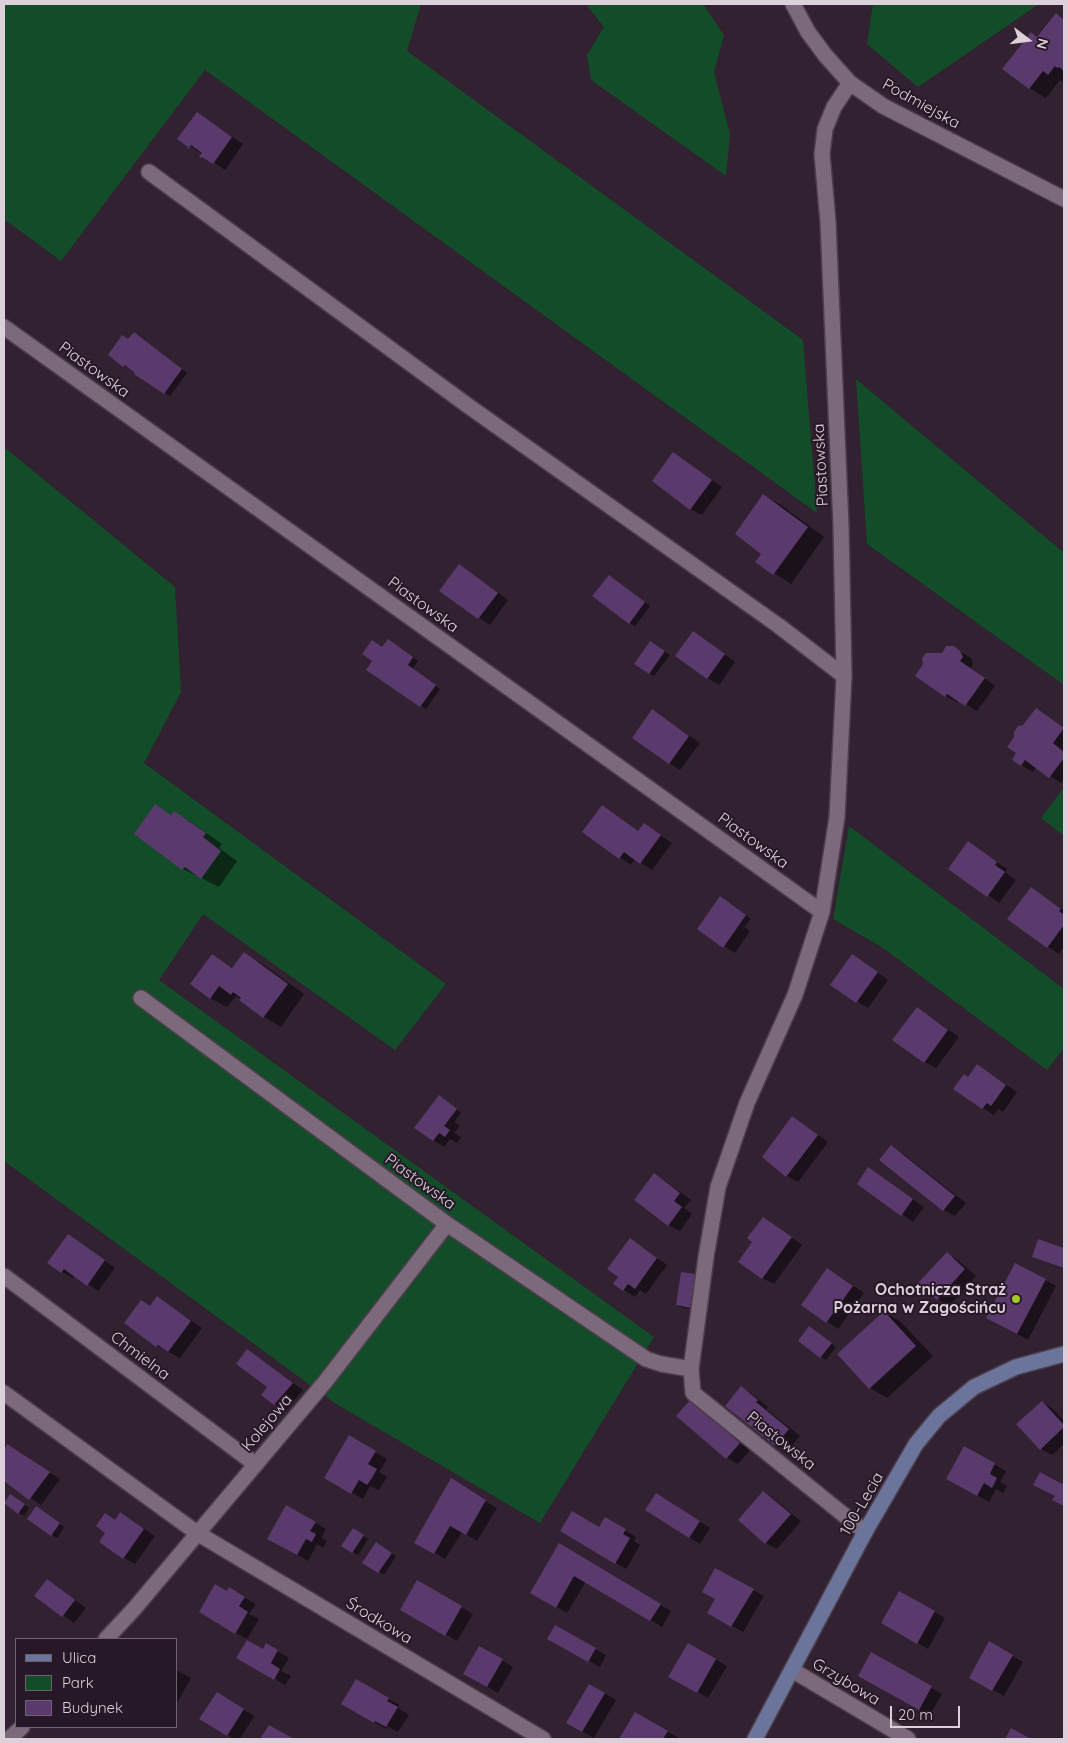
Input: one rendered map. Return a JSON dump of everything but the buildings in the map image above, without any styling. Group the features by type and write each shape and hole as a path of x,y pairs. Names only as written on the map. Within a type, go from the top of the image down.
{"street":[{"name":"Podmiejska","path":"793,4 808,32 850,83 884,106 1064,199"},
{"name":"Piastowska","path":"850,83 834,107 825,129 822,154 828,222 840,496 844,676 837,817 822,912 794,995 747,1103 718,1187 706,1257 692,1369 693,1393 865,1532"},
{"path":"149,172 467,406 779,626 844,676"},
{"name":"Piastowska","path":"4,327 822,912"},
{"name":"Piastowska","path":"140,998 448,1224 646,1359 692,1369"},
{"name":"Kolejowa","path":"107,1638 134,1609 325,1382 448,1224"},
{"name":"Chmielna","path":"4,1276 256,1464"},
{"name":"100-Lecia","path":"755,1739 865,1532 916,1444 939,1416 974,1386 1016,1367 1064,1354"},
{"name":"Środkowa","path":"4,1393 197,1533 543,1739"},
{"name":"Grzybowa","path":"792,1670 908,1739"},
{"path":"9,1739 21,1728"}],"green space":[{"path":"4,4 421,4 407,51 803,340 817,513 205,70 61,261 4,219"},
{"path":"586,4 703,4 724,35 714,72 730,134 726,176 591,80 587,55 604,27"},
{"path":"873,4 1039,4 918,87 867,44"},
{"path":"856,379 1064,553 1064,685 867,544"},
{"path":"4,447 175,587 181,692 144,763 446,984 395,1050 203,914 159,980 654,1337 540,1523 336,1404 4,1161"},
{"path":"1064,787 1064,836 1041,818"},
{"path":"849,826 1064,989 1064,1048 1047,1070 883,948 833,919"}],"place":[{"name":"Ochotnicza Straż Pożarna w Zagościńcu","path":"1016,1299"}]}
